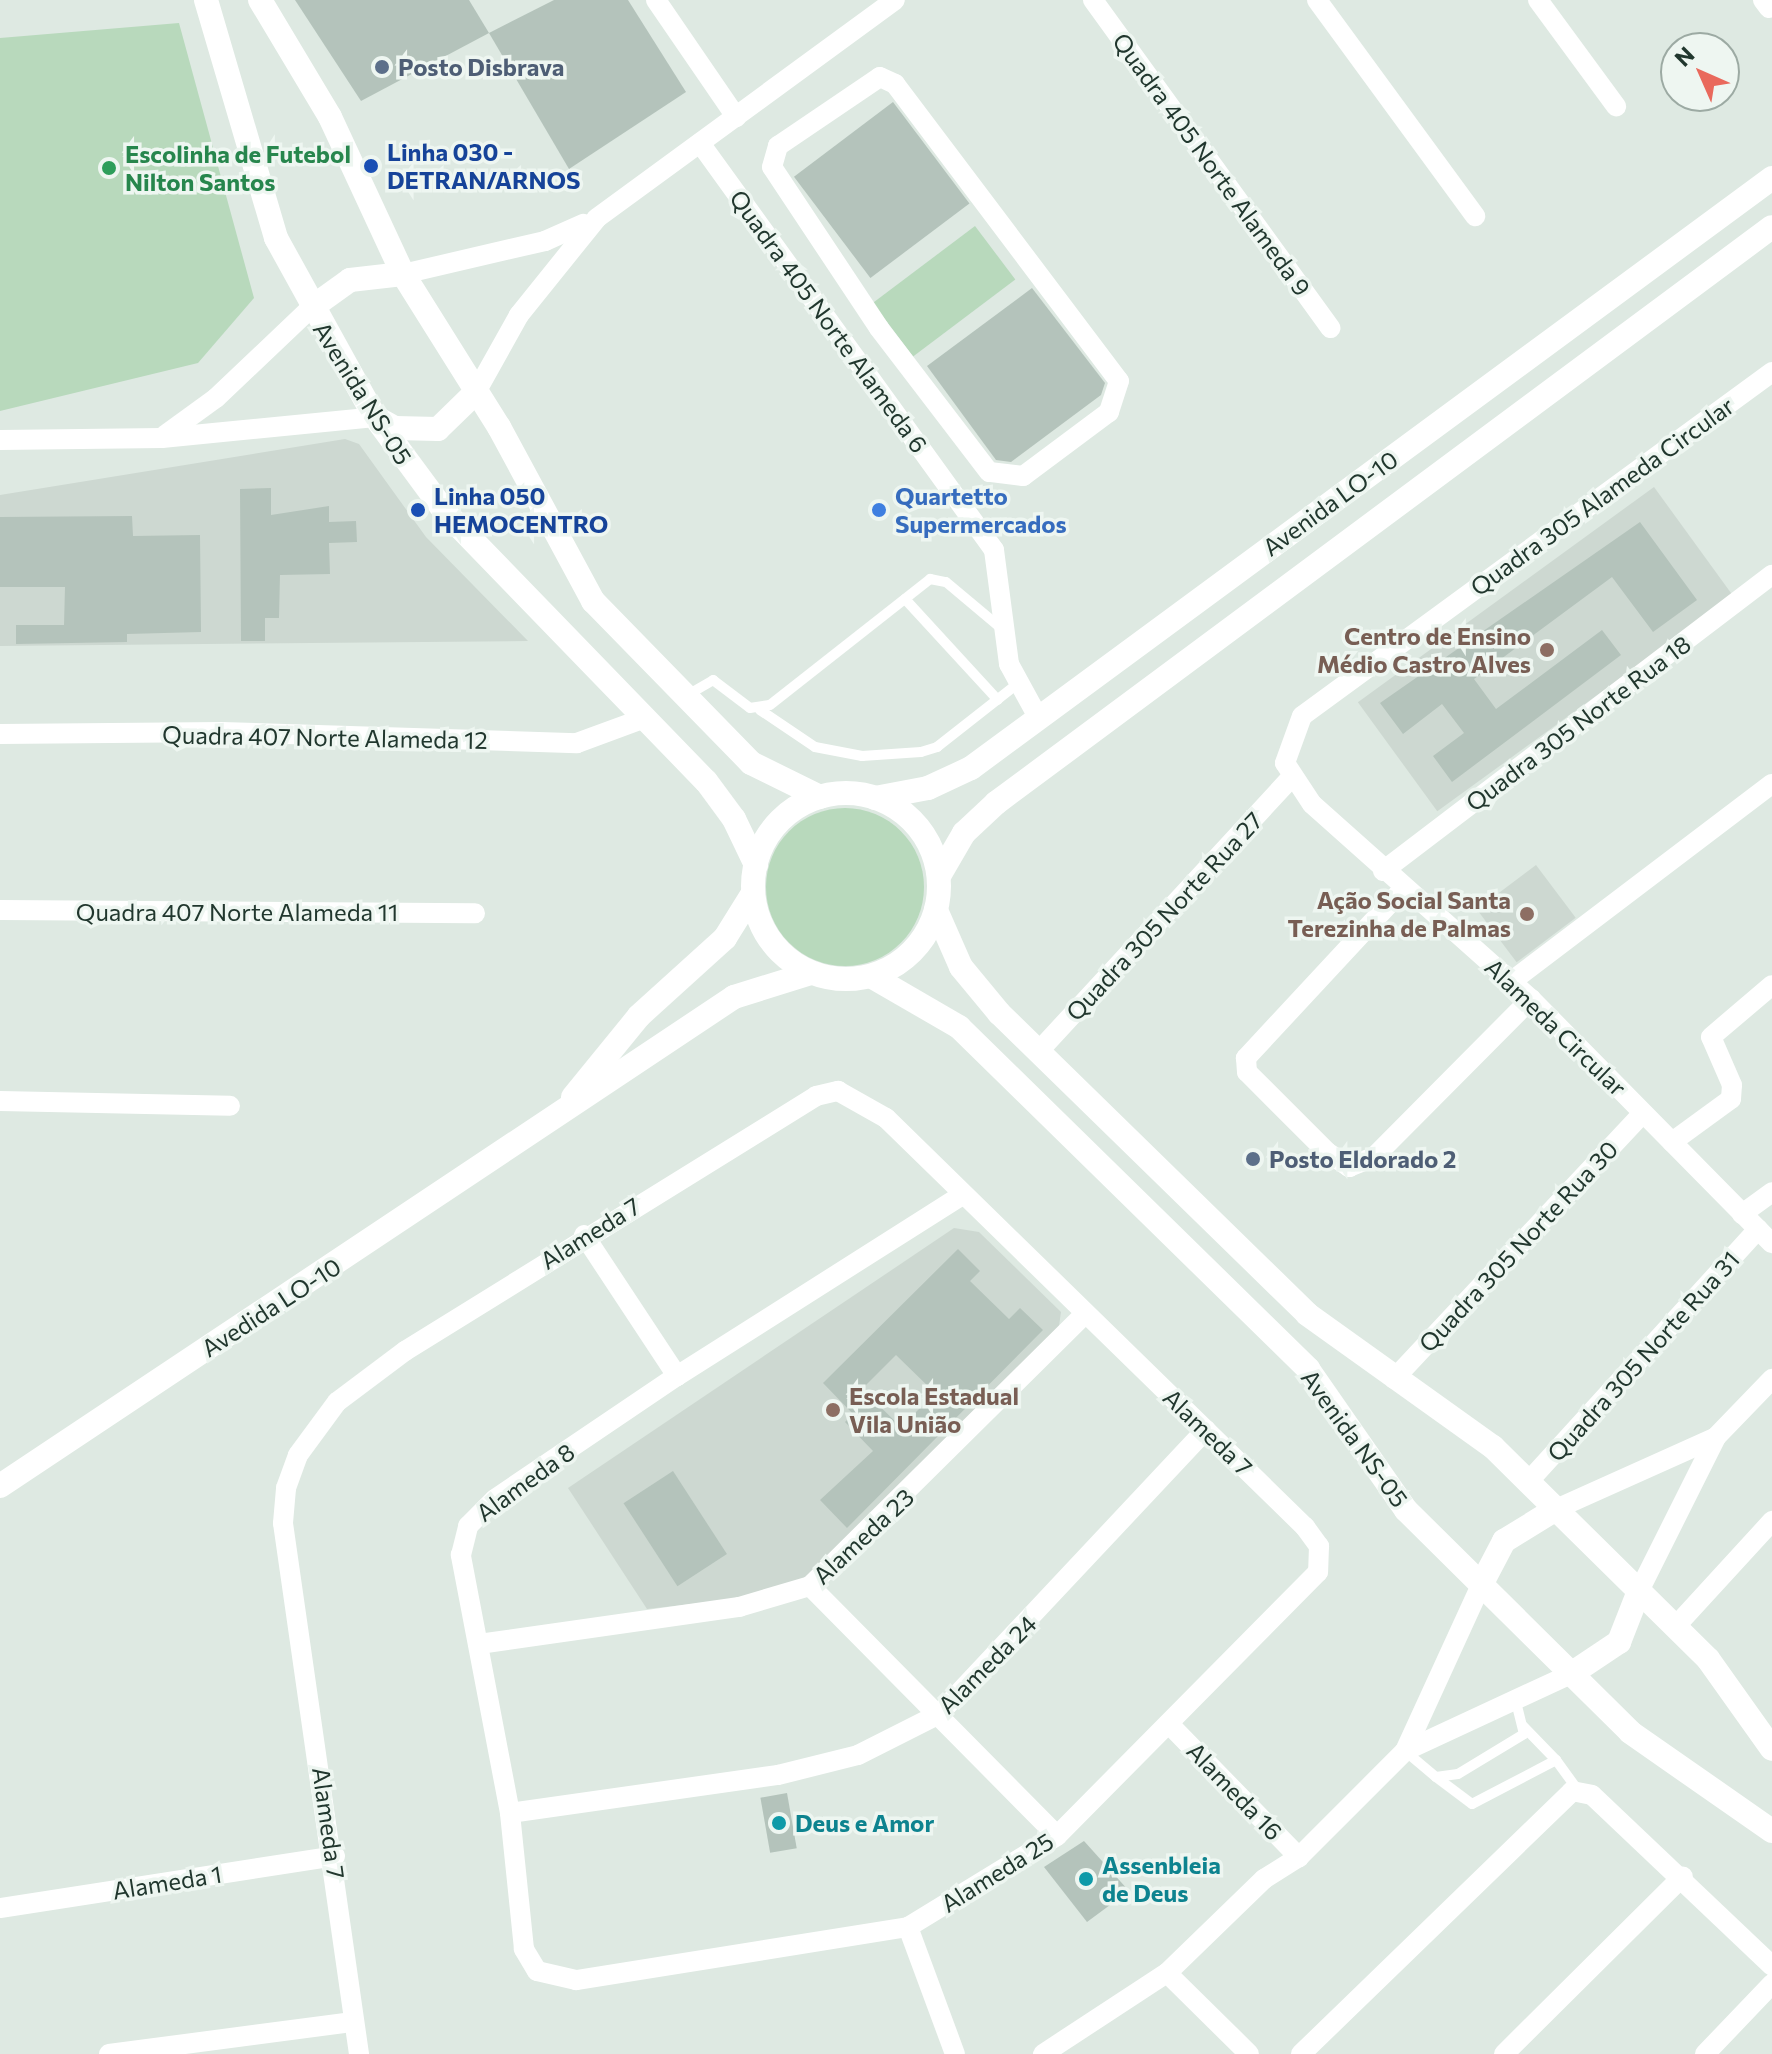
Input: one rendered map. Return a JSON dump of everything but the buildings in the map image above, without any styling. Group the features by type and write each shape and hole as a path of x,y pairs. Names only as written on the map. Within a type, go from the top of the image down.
{"street":[{"name":"Avenida NS-05","path":"206,0 262,203 311,308 375,417 445,512 717,794 756,865"},
{"path":"260,0 330,117 403,274 476,392 593,601 682,698 760,770 820,797 875,798"},
{"path":"656,0 736,117"},
{"name":"Quadra 405 Norte Alameda 9","path":"1093,0 1330,328"},
{"path":"1317,0 1475,216"},
{"path":"1538,0 1616,106"},
{"path":"162,438 202,409 311,308 350,280 403,274 545,241 597,218 736,117 882,4"},
{"path":"880,77 895,84 1052,290 1119,381 1118,398 1109,412 1023,476 1000,478 879,328 772,167 778,146 880,77"},
{"name":"Quadra 405 Norte Alameda 6","path":"700,143 994,550 1016,685 1039,719"},
{"name":"Avenida LO-10","path":"875,798 957,776 1039,719 1772,178"},
{"path":"0,440 162,438 375,417 395,428 438,429 476,392 546,276 597,218"},
{"name":"Avenida LO-10","path":"939,876 964,833 996,803 1772,227"},
{"path":"851,349 879,328"},
{"name":"Quadra 305 Alameda Circular","path":"1290,779 1288,743 1302,716 1772,372"},
{"name":"Quadra 305 Norte Rua 18","path":"1383,871 1772,575"},
{"name":"Quadra 407 Norte Alameda 12","path":"0,734 222,732 577,743 645,718"},
{"name":"Alameda Circular","path":"1290,779 1383,871 1531,999 1765,1236"},
{"name":"Quadra 305 Norte Rua 27","path":"1038,1052 1290,779"},
{"path":"1512,981 1772,784"},
{"name":"Avenida NS-05","path":"820,797 782,820 756,865 753,893 771,942 811,973 841,980 871,976 916,948 936,910 939,876 922,831 875,798"},
{"path":"1403,889 1253,1046 1247,1072 1327,1152 1349,1167 1374,1157 1531,999"},
{"name":"Avedida LO-10","path":"542,1127 639,1016 718,945 753,893"},
{"name":"Quadra 407 Norte Alameda 11","path":"0,910 475,913"},
{"name":"Avenida NS-05","path":"936,910 964,971 1038,1052 1298,1306 1394,1379 1476,1433 1528,1482 1719,1671 1772,1749"},
{"name":"Avedida LO-10","path":"0,1486 741,993 811,973"},
{"name":"Avenida NS-05","path":"871,976 959,1027 1308,1369 1384,1482 1481,1585 1645,1746 1772,1831"},
{"path":"1672,1142 1731,1099 1732,1085 1711,1037 1772,985"},
{"name":"Alameda 7","path":"359,2054 335,1856 283,1523 286,1488 298,1455 337,1402 584,1235 816,1096 838,1091 886,1118 961,1196 1206,1430 1313,1537 1319,1546 1318,1572"},
{"path":"0,1101 230,1106"},
{"name":"Quadra 305 Norte Rua 30","path":"1394,1379 1643,1113"},
{"path":"1742,1214 1772,1192"},
{"name":"Alameda 8","path":"576,1980 547,1976 527,1960 510,1813 461,1555 468,1526 495,1499 677,1376 961,1196"},
{"path":"584,1235 677,1376"},
{"name":"Quadra 305 Norte Rua 31","path":"1528,1482 1765,1236"},
{"name":"Alameda 23","path":"479,1644 739,1607 810,1586 1084,1315"},
{"path":"1043,2054 1167,1973 1264,1879 1299,1857 1405,1751 1571,1674 1617,1644 1639,1591 1716,1437 1772,1379"},
{"name":"Alameda 24","path":"510,1813 778,1775 858,1755 939,1714 1206,1430"},
{"path":"1405,1751 1504,1541 1556,1509 1716,1437"},
{"path":"1675,1627 1772,1521"},
{"name":"Alameda 25","path":"576,1980 908,1927 1057,1836 1318,1572"},
{"path":"810,1586 1057,1836"},
{"name":"Alameda 16","path":"1170,1725 1299,1857"},
{"path":"1301,2054 1562,1796 1578,1790 1683,1876 1772,1966"},
{"name":"Alameda 1","path":"0,1908 335,1856"},
{"path":"1504,2054 1683,1876"},
{"path":"908,1927 955,2054"},
{"path":"1167,1973 1249,2054"},
{"path":"1705,2054 1772,1984"},
{"path":"109,2054 353,2022"}],"lane":[{"path":"760,710 905,599 939,579 1006,633"},
{"path":"905,599 998,700"},
{"path":"682,698 713,680 815,747 862,756 937,747 1016,685"},
{"path":"1515,1699 1523,1726 1556,1760 1578,1790"},
{"path":"1436,1777 1458,1774 1518,1741 1523,1726"},
{"path":"1405,1751 1472,1804 1556,1760"}],"shaded area":[{"path":"345,439 359,444 426,537 528,641 0,646 0,495"},
{"name":"Centro de Ensino Médio Castro Alves","path":"1654,487 1733,596 1437,811 1358,702"},
{"name":"Ação Social Santa Terezinha de Palmas","path":"1536,865 1576,918 1517,962 1477,910"},
{"name":"Escola Estadual Vila União","path":"954,1228 979,1232 1061,1312 1058,1333 805,1579 737,1599 647,1609 568,1488"}],"green space":[{"name":"Escolinha de Futebol Nilton Santos","path":"179,23 254,298 198,363 0,411 0,38"},
{"path":"975,226 1015,280 913,357 873,303"},
{"path":"845,808 875,814 901,831 918,857 924,887 918,917 901,943 875,960 845,966 815,960 789,943 772,917 766,887 772,857 789,831 815,814"}],"place":[{"name":"Posto Disbrava","path":"382,67"},
{"name":"Linha 030 - DETRAN/ARNOS","path":"371,166"},
{"name":"Escolinha de Futebol Nilton Santos","path":"109,168"},
{"name":"Linha 050 HEMOCENTRO","path":"418,510"},
{"name":"Quartetto Supermercados","path":"879,510"},
{"name":"Centro de Ensino Médio Castro Alves","path":"1547,650"},
{"name":"Ação Social Santa Terezinha de Palmas","path":"1527,914"},
{"name":"Posto Eldorado 2","path":"1253,1159"},
{"name":"Escola Estadual Vila União","path":"833,1410"},
{"name":"Deus e Amor","path":"779,1823"},
{"name":"Assenbleia de Deus","path":"1086,1879"}]}
